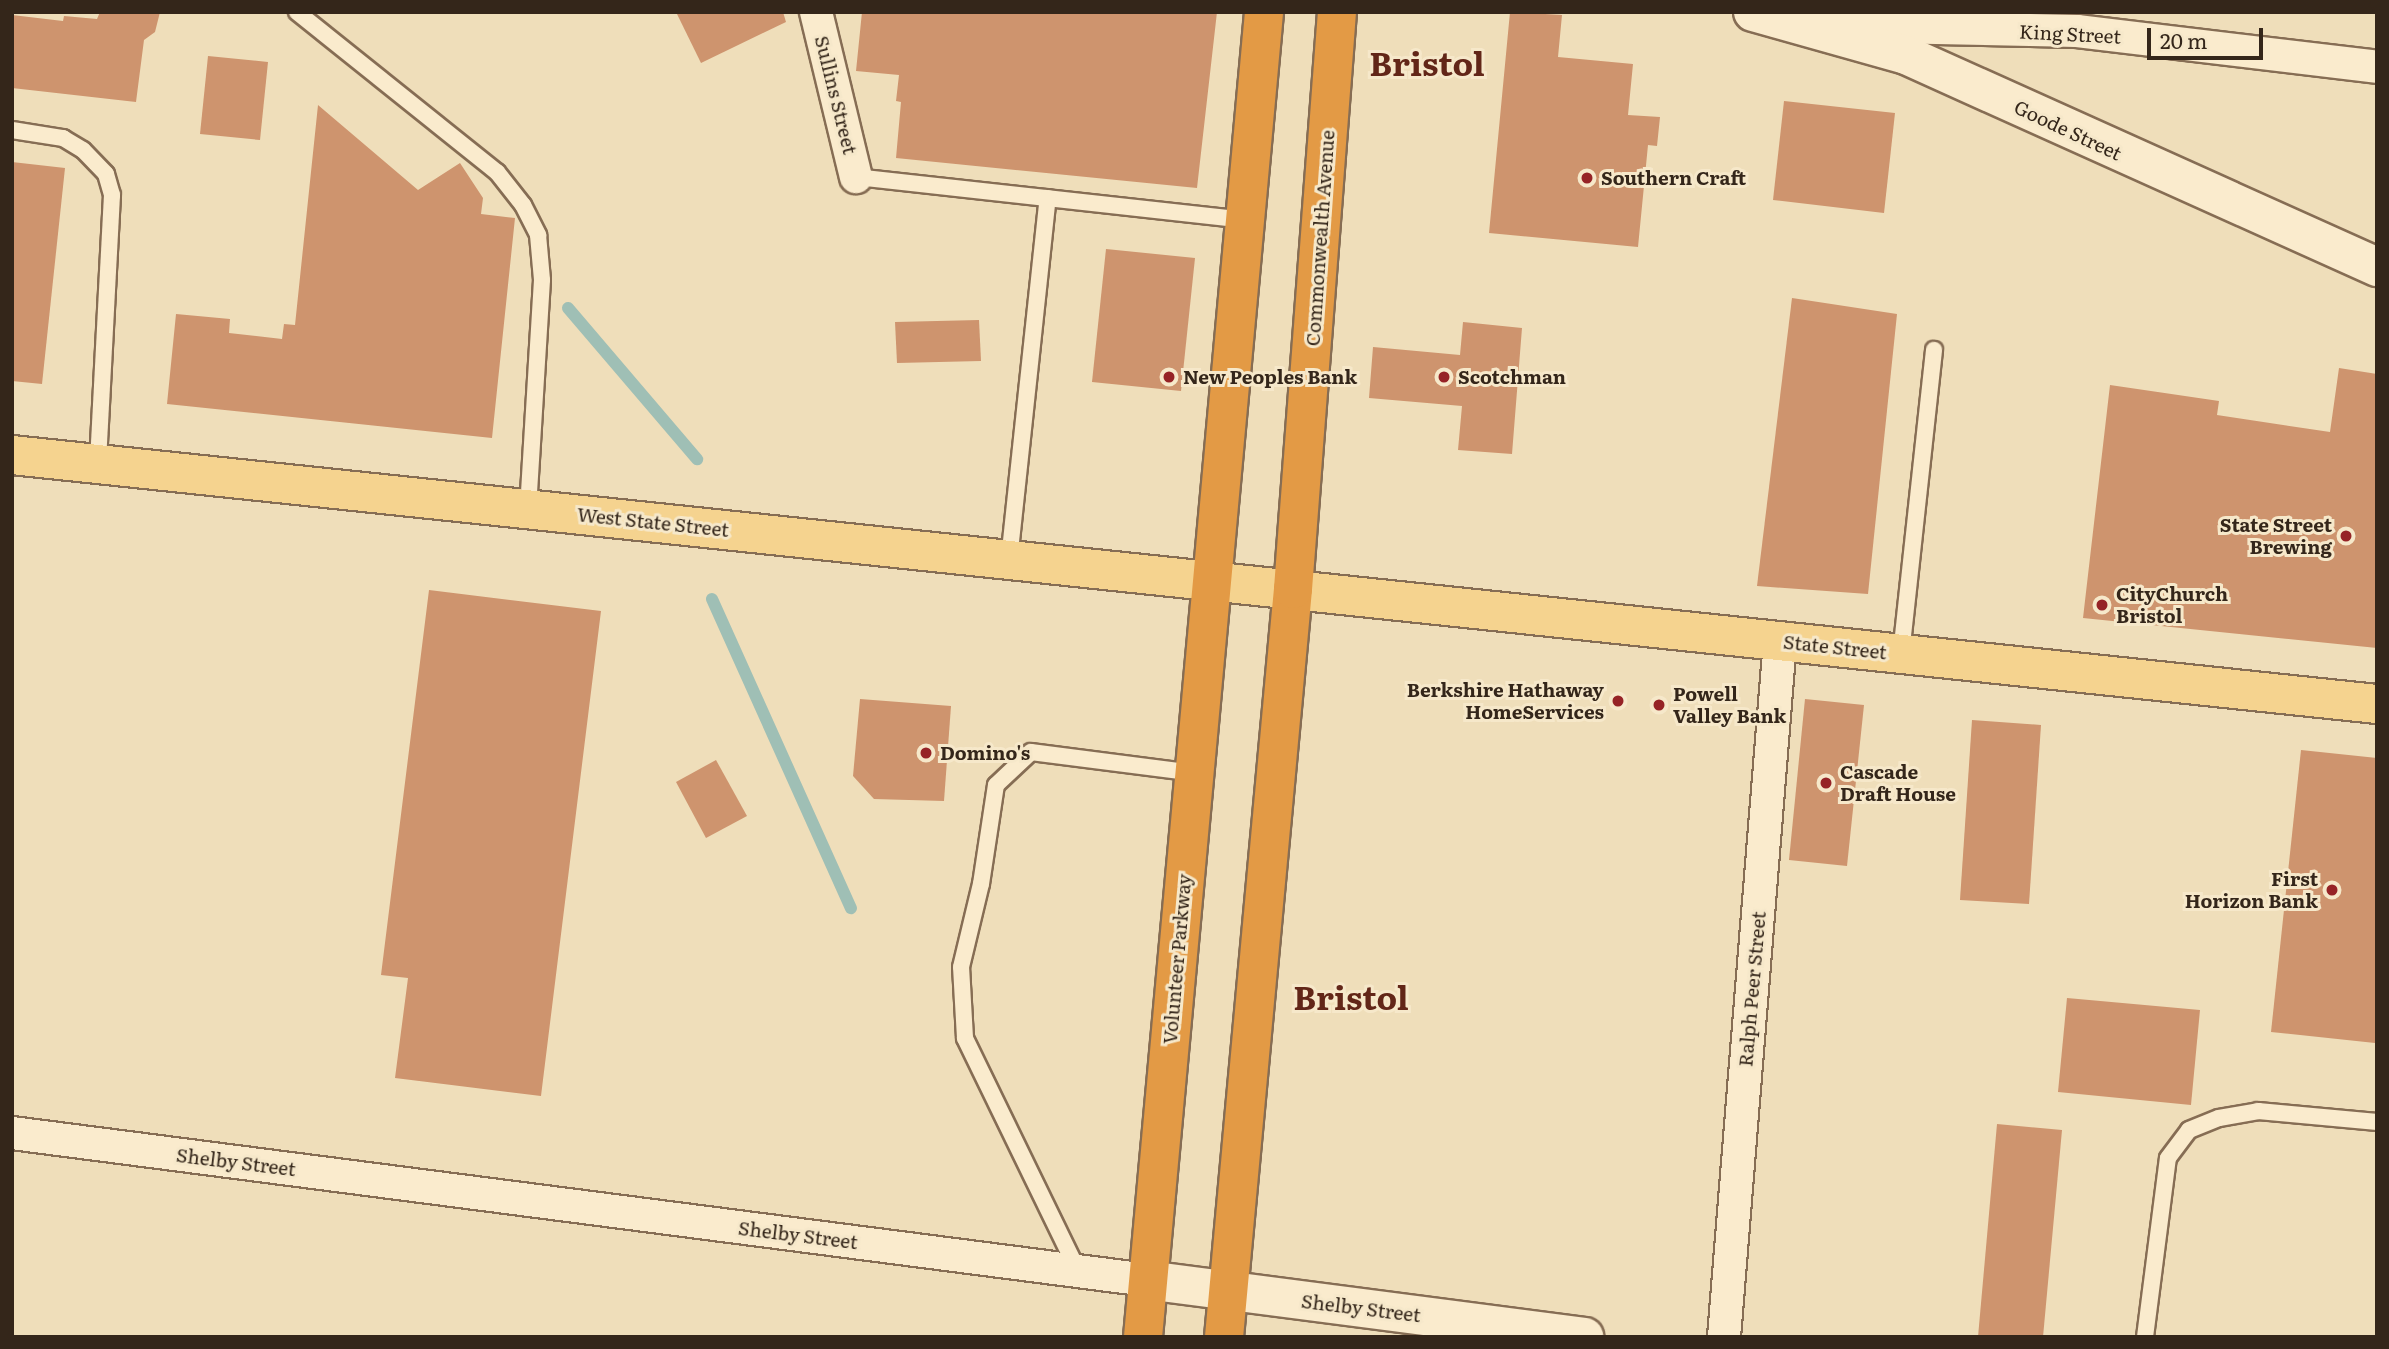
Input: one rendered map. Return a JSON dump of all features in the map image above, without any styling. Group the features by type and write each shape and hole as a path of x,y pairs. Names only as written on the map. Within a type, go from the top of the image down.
{"highway":[{"path":"1214,581 1248,220 1264,12"},
{"name":"Commonwealth Avenue","path":"1293,589 1337,12"},
{"name":"Volunteer Parkway","path":"1143,1337 1214,581"},
{"path":"1223,1337 1293,589"}],"main road":[{"name":"Goode Street","path":"1753,12 1906,55 2377,267"},
{"name":"West State Street","path":"12,455 1293,589"},
{"name":"State Street","path":"1293,589 2377,704"},
{"name":"Shelby Street","path":"1147,1280 1584,1337"}],"street":[{"name":"Sullins Street","path":"816,12 856,177"},
{"name":"King Street","path":"1804,25 2077,31 2377,67"},
{"name":"Ralph Peer Street","path":"1724,1337 1780,641"},
{"name":"Shelby Street","path":"12,1133 1147,1280"}],"lane":[{"path":"297,12 497,172 523,205 538,234 542,280 528,509"},
{"path":"12,130 62,138 83,149 106,174 112,195 98,464"},
{"path":"856,177 1248,220"},
{"path":"1009,560 1048,198"},
{"path":"1901,654 1934,350"},
{"path":"1078,1271 965,1038 961,967 981,884 996,785 1031,752 1194,773"},
{"path":"2145,1337 2168,1158 2189,1130 2220,1118 2258,1111 2377,1122"}],"building":[{"path":"100,12 160,12 155,32 144,40 136,102 12,88 12,15 63,21 64,16 97,19"},
{"path":"676,12 783,12 786,22 701,63"},
{"path":"862,12 1217,12 1197,188 896,158 901,102 896,101 899,75 856,71"},
{"path":"1510,12 1562,15 1558,57 1633,64 1628,115 1660,117 1657,146 1648,145 1638,247 1489,233"},
{"path":"208,56 268,62 260,140 200,134"},
{"path":"1784,101 1895,113 1884,213 1773,200"},
{"path":"318,105 418,190 460,163 483,198 481,214 515,218 492,438 167,404 176,314 230,319 229,333 282,339 284,324 295,325"},
{"path":"12,162 65,168 42,384 12,381"},
{"path":"1106,249 1195,258 1181,391 1092,382"},
{"path":"1792,298 1897,314 1868,594 1757,586"},
{"path":"979,320 981,361 897,363 895,322"},
{"name":"Scotchman","path":"1463,322 1522,328 1512,454 1458,450 1462,406 1369,398 1373,347 1460,355"},
{"path":"2339,368 2377,374 2377,648 2083,618 2110,385 2219,401 2217,415 2330,432"},
{"path":"429,590 601,611 541,1096 395,1078 408,978 381,975"},
{"path":"860,699 951,706 944,801 874,799 853,776"},
{"name":"Cascade Draft House","path":"1805,699 1864,705 1847,866 1789,860"},
{"path":"1972,720 2041,725 2029,904 1960,900"},
{"name":"First Horizon Bank","path":"2301,750 2377,758 2375,1043 2271,1032"},
{"path":"716,760 747,816 706,838 676,782"},
{"path":"2067,998 2200,1010 2191,1105 2058,1092"},
{"path":"1997,1124 2062,1130 2043,1337 1978,1337"}],"waterway":[{"path":"568,308 697,459"},
{"path":"712,599 851,908"}],"place":[{"name":"Southern Craft","path":"1587,178"},
{"name":"New Peoples Bank","path":"1169,377"},
{"name":"Scotchman","path":"1444,377"},
{"name":"State Street Brewing","path":"2346,536"},
{"name":"CityChurch Bristol","path":"2102,605"},
{"name":"Berkshire Hathaway HomeServices","path":"1618,701"},
{"name":"Powell Valley Bank","path":"1659,705"},
{"name":"Domino's","path":"926,753"},
{"name":"Cascade Draft House","path":"1826,783"},
{"name":"First Horizon Bank","path":"2332,890"}],"district":[{"name":"Bristol","path":"1427,62"},
{"name":"Bristol","path":"1351,996"}]}
